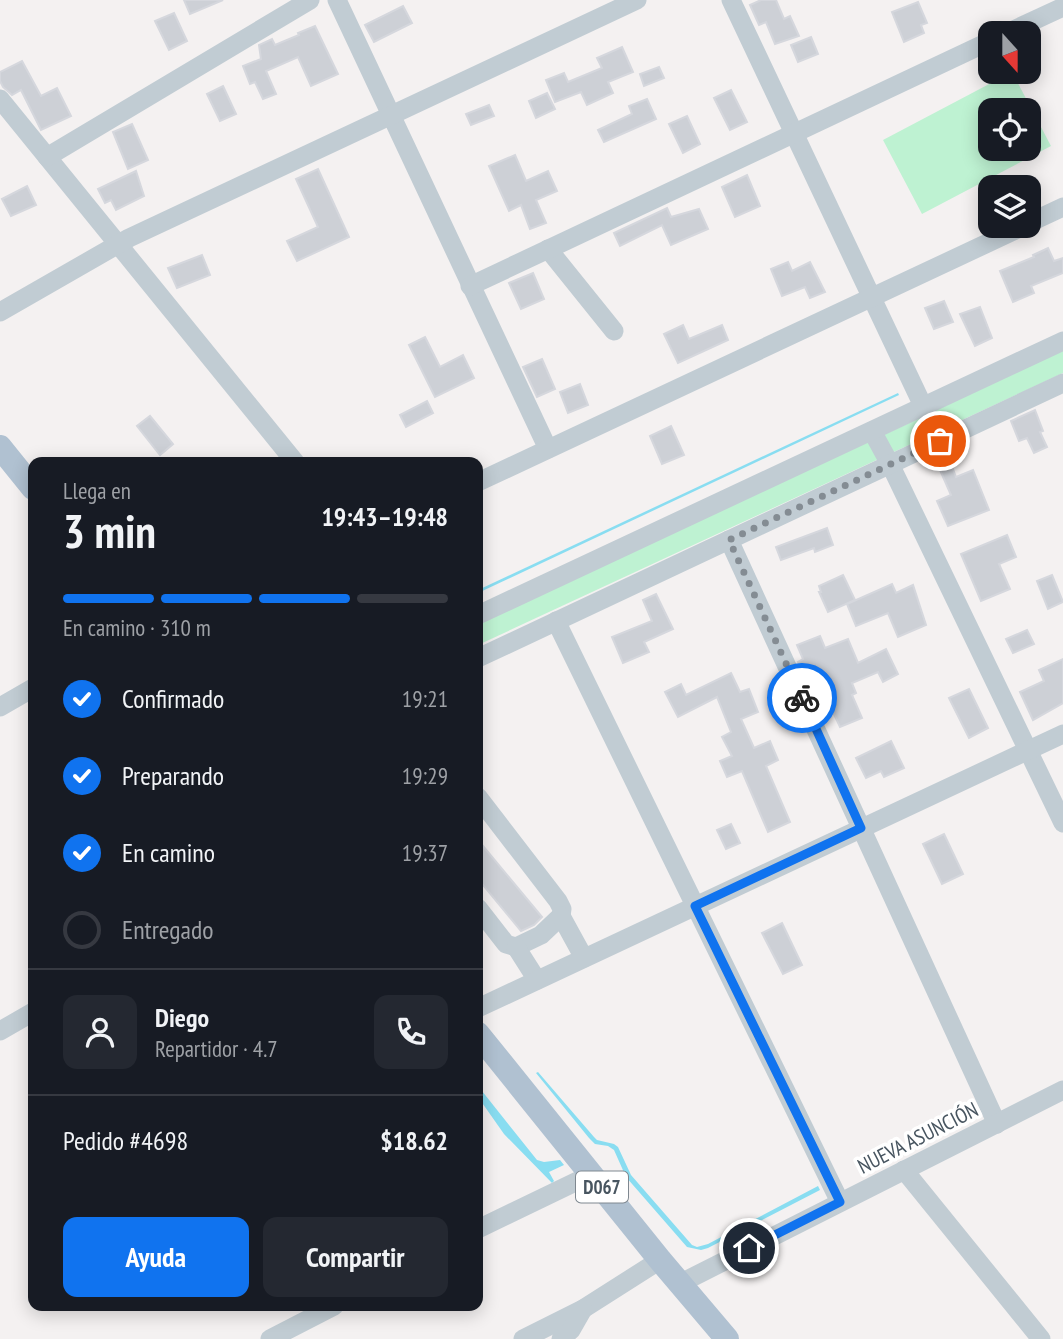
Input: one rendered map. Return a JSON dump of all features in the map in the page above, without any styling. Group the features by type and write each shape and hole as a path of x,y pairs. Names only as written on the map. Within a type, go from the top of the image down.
{"main road":[{"path":"0,447 28,482"},
{"name":"D067","path":"483,1040 727,1339"}],"street":[{"path":"47,157 310,0"},
{"path":"337,0 548,449"},
{"path":"0,312 118,244 637,0"},
{"path":"731,0 923,407"},
{"path":"1033,21 1063,7"},
{"path":"470,286 978,47"},
{"path":"0,99 291,457"},
{"path":"1041,217 1063,207"},
{"path":"483,480 998,238"},
{"path":"548,249 614,331"},
{"path":"483,613 1063,341"},
{"path":"483,656 1063,383"},
{"path":"872,431 1063,823"},
{"path":"729,540 997,1124"},
{"path":"556,621 840,1202"},
{"path":"0,706 28,691"},
{"path":"483,1006 1063,734"},
{"path":"483,804 558,901 562,909 561,916 584,958"},
{"path":"483,914 506,944 516,947 537,980"},
{"path":"516,947 541,935 561,916"},
{"path":"0,1031 28,1015"},
{"name":"NUEVA ASUNCIÓN","path":"681,1283 1063,1090"},
{"path":"904,1170 1041,1339"},
{"path":"483,1227 592,1174"},
{"path":"523,1339 583,1309 660,1260"},
{"path":"561,1339 572,1331 583,1309"},
{"path":"270,1339 324,1311"}],"green space":[{"path":"989,84 1018,84 1026,98 978,98 978,161 1023,161 996,175 978,175 978,184 922,214 883,140"},
{"path":"1041,127 1051,146 1041,151"},
{"path":"1063,348 1063,373 947,427 941,425 935,410"},
{"path":"920,418 927,432 924,438 483,643 483,620"}],"water":[{"path":"898,393 899,395 483,591 483,588"},
{"path":"538,1072 597,1140 618,1147 631,1175 692,1245 697,1247 708,1244 818,1186 820,1190 708,1248 701,1250 687,1247 626,1177 614,1150 595,1144 589,1138 536,1073"},
{"path":"483,1092 537,1160 560,1160 564,1165 549,1172 554,1181 552,1183 504,1134 483,1104"}],"building":[{"path":"184,0 223,0 190,14"},
{"path":"761,0 776,0 784,19 790,16 799,36 775,44 766,22 759,25 750,5"},
{"path":"918,2 927,23 921,25 924,33 904,42 892,12"},
{"path":"403,6 412,23 374,42 365,25"},
{"path":"174,13 187,41 169,50 155,21"},
{"path":"315,26 338,74 311,86 298,57 266,71 276,94 263,99 255,82 250,84 243,66 261,59 259,45 272,39 275,45"},
{"path":"811,37 818,54 798,62 791,45"},
{"path":"622,47 633,72 608,82 613,93 587,105 581,92 555,102 546,80 564,73 568,82 602,68 597,58"},
{"path":"22,61 41,96 57,88 71,116 41,130 21,90 12,95 0,81 0,72"},
{"path":"659,67 664,78 644,86 640,74"},
{"path":"223,86 236,114 220,121 207,94"},
{"path":"731,90 747,122 730,130 714,98"},
{"path":"547,93 555,109 536,118 529,101"},
{"path":"647,99 656,119 604,142 598,130 632,114 629,106"},
{"path":"489,105 494,116 471,125 466,114"},
{"path":"687,116 700,144 683,153 669,124"},
{"path":"132,124 148,160 128,169 113,132"},
{"path":"515,155 526,181 548,171 557,191 536,200 546,223 530,229 521,205 509,211 489,166"},
{"path":"318,169 349,237 297,261 287,241 318,227 296,179"},
{"path":"136,171 144,196 116,210 111,200 105,203 98,189"},
{"path":"747,175 760,206 735,217 722,187"},
{"path":"27,186 36,205 11,216 2,199"},
{"path":"667,208 671,217 699,209 708,229 671,245 662,225 620,246 614,233"},
{"path":"1048,248 1054,261 1063,258 1063,273 1031,286 1034,293 1013,302 1000,271"},
{"path":"202,255 210,275 177,288 168,268"},
{"path":"788,262 792,271 810,262 825,292 810,298 805,287 782,296 771,269"},
{"path":"533,273 544,299 521,309 509,283"},
{"path":"944,301 953,322 934,329 925,308"},
{"path":"980,307 992,338 975,346 960,314"},
{"path":"683,325 689,339 722,325 728,340 678,363 664,334"},
{"path":"425,337 440,367 463,355 474,378 435,397 409,345"},
{"path":"542,359 555,389 537,397 523,367"},
{"path":"580,384 588,405 568,413 560,392"},
{"path":"427,401 433,413 406,427 400,415"},
{"path":"1035,410 1047,447 1034,453 1027,438 1019,441 1011,421"},
{"path":"150,416 173,444 160,455 137,426"},
{"path":"671,426 684,455 662,464 650,436"},
{"path":"948,456 956,477 973,470 989,510 948,526 937,501 951,495 936,461"},
{"path":"827,528 833,545 815,552 814,548 781,560 776,547"},
{"path":"1007,535 1016,557 999,564 1010,589 981,601 961,554"},
{"path":"843,575 855,600 828,612 819,586"},
{"path":"1052,575 1063,602 1048,609 1037,581"},
{"path":"892,584 896,593 913,585 926,625 898,637 888,613 856,626 847,604"},
{"path":"656,594 673,629 644,642 649,652 623,663 612,637 652,621 643,600"},
{"path":"1027,630 1034,644 1013,653 1006,639"},
{"path":"820,636 825,648 848,639 858,663 886,649 898,674 883,682 878,672 852,683 856,693 852,695 862,718 840,727 818,668 804,674 798,662 803,659 797,645"},
{"path":"1063,659 1063,703 1033,720 1020,692 1044,681 1039,670"},
{"path":"731,673 740,692 749,689 758,712 741,719 754,748 770,741 778,760 766,766 790,822 768,832 742,771 727,777 720,761 732,756 722,737 731,732 717,697 678,717 665,692 681,684 686,695"},
{"path":"969,689 988,728 969,738 949,698"},
{"path":"891,741 904,768 884,777 881,771 866,778 856,758"},
{"path":"731,824 740,843 726,849 717,830"},
{"path":"944,834 963,874 942,884 923,844"},
{"path":"483,846 542,917 534,925 521,931 483,885"},
{"path":"782,923 802,965 783,974 762,933"}],"way so far":[{"path":"802,698 729,540 940,441"}],"route":[{"path":"749,1248 840,1202 695,906 861,828 802,698"}]}
